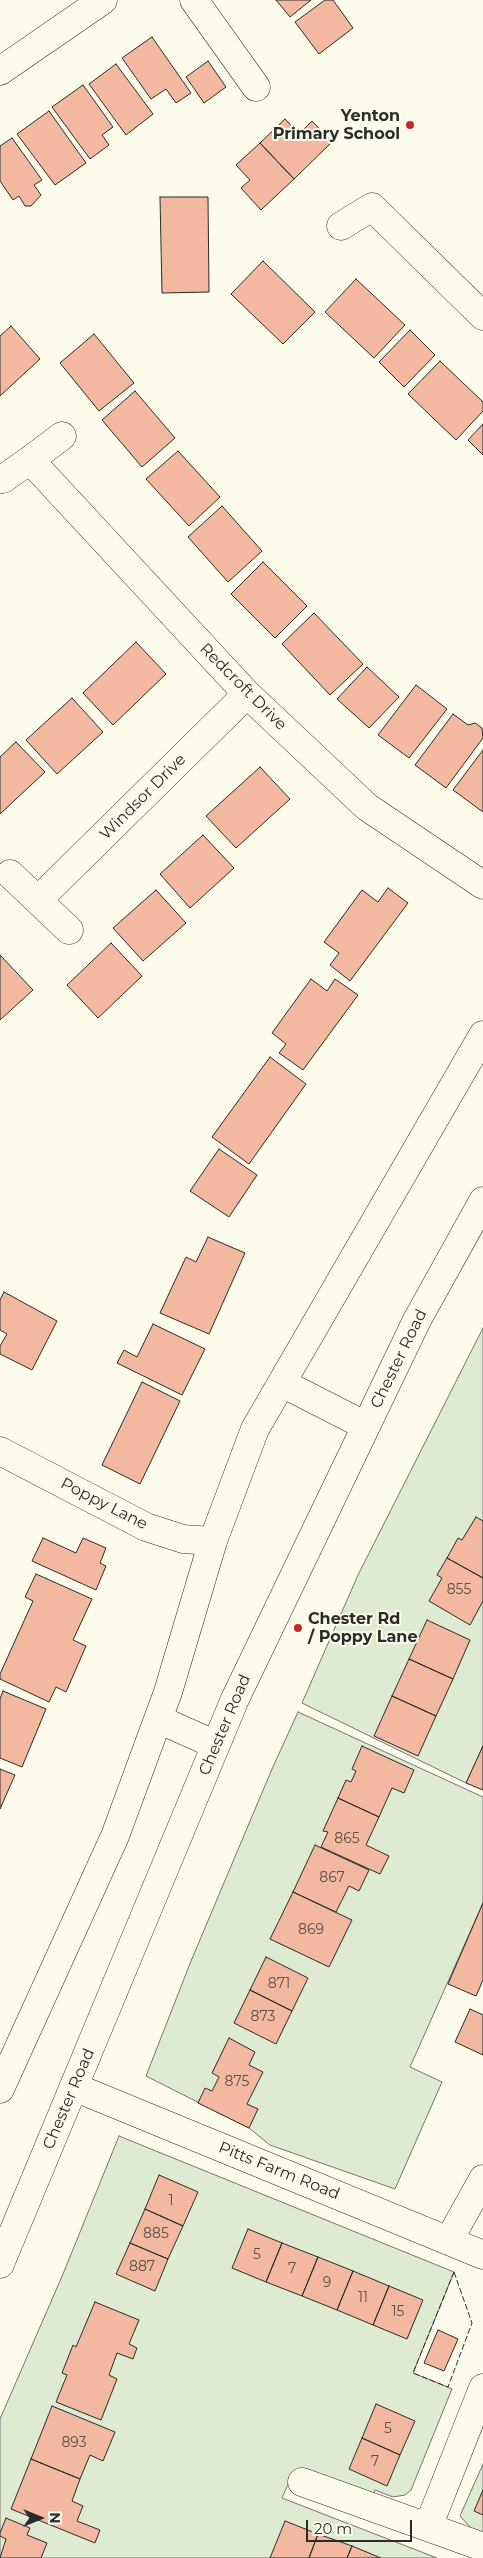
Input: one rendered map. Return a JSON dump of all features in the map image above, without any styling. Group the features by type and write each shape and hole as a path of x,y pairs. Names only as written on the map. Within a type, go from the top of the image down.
{"main road":[{"path":"0,71 103,0"},
{"path":"194,0 256,86"},
{"path":"341,226 372,207 483,316"},
{"path":"3,479 62,436"},
{"name":"Redcroft Drive","path":"30,460 247,694 367,807 483,885"},
{"name":"Windsor Drive","path":"39,899 247,694"},
{"path":"10,874 39,899 69,930"},
{"path":"0,2089 115,1836 158,1719 213,1542 255,1429 483,1035"},
{"name":"Chester Road","path":"0,2264 235,1699 417,1320 483,1202"},
{"path":"282,1383 366,1426"},
{"name":"Poppy Lane","path":"0,1451 146,1527 183,1539 213,1542"},
{"path":"158,1719 216,1744"},
{"name":"Pitts Farm Road","path":"74,2087 449,2240 483,2256"},
{"path":"449,2240 483,2179"},
{"path":"428,2527 483,2388"},
{"path":"302,2482 483,2547"}],"green space":[{"path":"483,1328 483,1746 466,1783 302,1703 358,1575"},
{"path":"298,1712 483,1797 483,1903 410,2067 442,2082 395,2189 270,2145 249,2128 146,2076 191,1961"},
{"path":"119,2136 454,2272 413,2373 452,2389 411,2490 405,2495 393,2497 375,2490 370,2502 294,2471 282,2498 437,2558 0,2558 0,2419 63,2274"},
{"path":"483,2464 483,2532 471,2528 460,2516"}],"building":[{"path":"276,0 311,0 290,17"},
{"path":"325,0 333,0 353,28 319,54 295,22"},
{"path":"152,37 191,93 176,103 166,89 151,99 122,58"},
{"path":"208,61 226,87 204,103 186,77"},
{"path":"116,64 153,114 126,135 89,84"},
{"path":"83,85 113,127 102,135 109,145 90,159 52,107"},
{"path":"49,111 86,163 55,185 17,134"},
{"path":"285,119 299,134 312,121 332,142 294,179 260,143"},
{"path":"12,138 42,180 34,185 41,195 31,206 25,206 19,196 13,200 0,181 0,146"},
{"path":"260,143 294,179 261,210 241,188 250,180 236,165"},
{"path":"160,197 208,197 209,292 162,293"},
{"path":"263,261 315,312 283,344 231,294"},
{"path":"356,279 405,325 374,358 325,312"},
{"path":"11,326 40,359 0,396 0,336"},
{"path":"410,330 435,355 404,387 379,362"},
{"path":"94,334 134,383 99,411 60,363"},
{"path":"440,361 483,402 483,411 456,440 408,394"},
{"path":"135,391 175,438 142,467 102,420"},
{"path":"483,424 483,455 468,440"},
{"path":"178,451 220,497 189,526 146,479"},
{"path":"222,506 262,551 228,582 188,537"},
{"path":"263,562 307,606 275,638 231,594"},
{"path":"314,613 363,664 330,695 282,644"},
{"path":"136,642 166,674 113,725 83,693"},
{"path":"367,667 399,697 369,728 337,699"},
{"path":"416,685 447,709 409,758 378,735"},
{"path":"72,698 103,732 57,774 26,740"},
{"path":"453,714 468,725 475,723 482,728 483,738 446,788 415,765"},
{"path":"16,742 45,772 0,814 0,757"},
{"path":"483,750 483,812 453,790"},
{"path":"260,767 290,799 236,848 206,816"},
{"path":"203,835 234,868 190,908 160,874"},
{"path":"388,888 408,903 350,981 330,965 339,953 324,942 362,890 378,902"},
{"path":"156,890 186,923 143,961 113,928"},
{"path":"111,943 142,976 98,1018 67,985"},
{"path":"0,955 33,990 0,1020"},
{"path":"311,979 327,991 335,979 358,995 303,1070 279,1053 286,1044 272,1033"},
{"path":"270,1057 306,1084 249,1164 212,1137"},
{"path":"219,1149 257,1175 229,1217 190,1191"},
{"path":"208,1237 245,1253 209,1334 160,1313 186,1257 196,1262"},
{"path":"4,1292 57,1321 32,1370 0,1354 0,1346 7,1334 0,1330 0,1300"},
{"path":"153,1324 205,1349 182,1395 117,1363 124,1350 137,1357"},
{"path":"142,1382 180,1401 140,1484 102,1465"},
{"path":"476,1517 483,1521 483,1578 447,1558 458,1538 462,1540"},
{"path":"43,1538 76,1553 83,1538 106,1548 100,1563 106,1566 96,1590 32,1561"},
{"path":"447,1558 483,1578 483,1601 470,1625 429,1601 442,1578 437,1575"},
{"path":"36,1574 92,1599 73,1640 86,1646 66,1692 56,1687 49,1702 0,1679 0,1674 33,1601 25,1597"},
{"path":"427,1620 470,1640 453,1679 409,1659"},
{"path":"409,1659 453,1679 436,1716 392,1696"},
{"path":"3,1691 46,1709 22,1767 0,1758 0,1699"},
{"path":"392,1696 436,1716 418,1756 374,1736"},
{"path":"362,1746 414,1770 404,1793 392,1788 379,1817 338,1798 346,1780 351,1782 356,1771 352,1769"},
{"path":"483,1746 483,1790 466,1783"},
{"path":"0,1769 15,1775 0,1809"},
{"path":"338,1798 379,1817 366,1845 389,1856 380,1874 321,1847 328,1832 323,1831"},
{"path":"315,1845 369,1870 359,1891 349,1886 336,1912 293,1892"},
{"path":"293,1892 352,1920 329,1967 270,1939"},
{"path":"483,1903 483,1980 476,1996 448,1984"},
{"path":"266,1957 308,1978 292,2011 250,1990"},
{"path":"250,1990 292,2011 276,2044 234,2023"},
{"path":"470,2009 483,2015 483,2055 455,2042"},
{"path":"229,2038 255,2052 249,2065 263,2072 247,2104 258,2109 249,2128 198,2103 205,2088 212,2091 219,2077 212,2073"},
{"path":"159,2175 198,2192 183,2226 145,2209"},
{"path":"145,2209 183,2226 168,2259 130,2243"},
{"path":"248,2229 282,2243 266,2282 232,2268"},
{"path":"130,2243 168,2259 155,2291 116,2274"},
{"path":"282,2243 318,2257 302,2296 266,2282"},
{"path":"318,2257 353,2271 337,2310 302,2296"},
{"path":"353,2271 389,2286 373,2325 337,2310"},
{"path":"389,2286 423,2300 407,2339 373,2325"},
{"path":"95,2302 139,2320 129,2344 137,2348 133,2359 117,2353 109,2375 117,2379 101,2420 56,2402 67,2375 62,2373 73,2345 76,2347"},
{"path":"438,2330 458,2339 444,2371 424,2363"},
{"path":"376,2404 415,2421 400,2455 362,2438"},
{"path":"52,2406 115,2432 103,2461 90,2455 80,2479 31,2459"},
{"path":"362,2438 400,2455 387,2486 349,2469"},
{"path":"31,2459 80,2479 72,2501 83,2506 77,2521 100,2530 95,2543 11,2509"},
{"path":"483,2490 483,2515 474,2511"},
{"path":"6,2518 30,2528 27,2535 47,2543 41,2558 0,2558 6,2539 0,2536 0,2533"},
{"path":"285,2521 318,2534 309,2558 270,2558"},
{"path":"318,2534 352,2546 347,2558 309,2558"},
{"path":"352,2546 381,2558 347,2558"}],"fence":[{"path":"454,2272 472,2323 448,2387 413,2373 454,2272"}],"place":[{"name":"Yenton Primary School","path":"410,125"},
{"name":"Chester Rd / Poppy Lane","path":"298,1628"}]}
